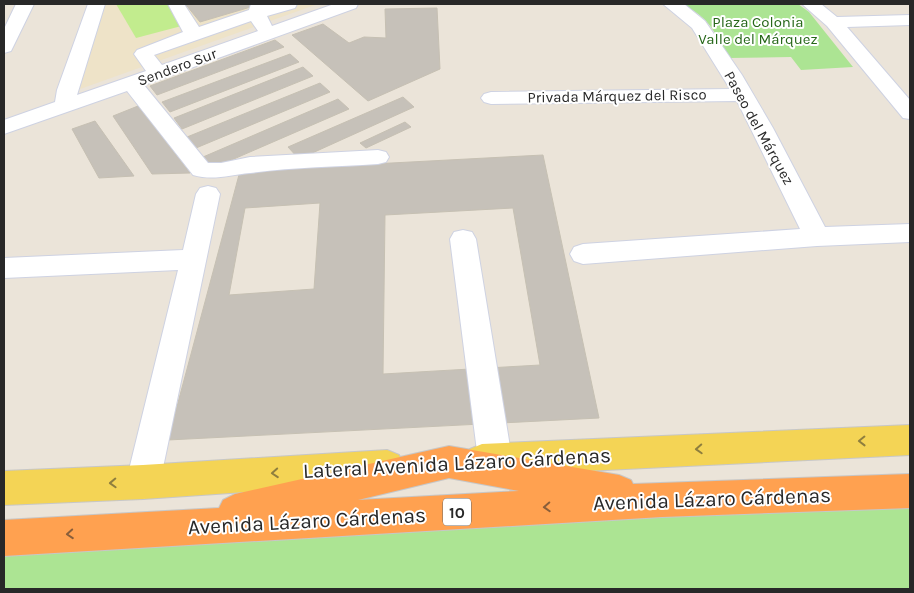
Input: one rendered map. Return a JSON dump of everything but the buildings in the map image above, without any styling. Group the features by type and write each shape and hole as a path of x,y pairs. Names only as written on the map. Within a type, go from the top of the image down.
{"highway":[{"path":"164,529 449,462 662,500"},
{"name":"Avenida Lázaro Cárdenas","path":"4,538 662,500 910,491"}],"main road":[{"name":"Lateral Avenida Lázaro Cárdenas","path":"4,488 143,482 449,462 910,440"}],"street":[{"path":"4,47 25,4"},
{"path":"65,106 67,90 96,4"},
{"path":"176,4 194,35"},
{"path":"158,74 144,54 148,51 258,9 288,4"},
{"name":"Sendero Sur","path":"4,127 158,74 271,32 315,9 350,4"},
{"name":"Paseo del Márquez","path":"672,4 681,9 698,24 743,95 817,237"},
{"path":"811,4 833,22 909,109"},
{"path":"258,9 261,23 271,32"},
{"path":"833,22 910,20"},
{"path":"131,83 202,170 221,171 250,165 378,157"},
{"name":"Privada Márquez del Risco","path":"491,98 743,95"},
{"path":"143,482 208,194"},
{"path":"584,254 817,237 903,233 910,255"},
{"path":"464,239 495,460"},
{"path":"4,268 193,259"}],"shaded area":[{"path":"90,4 318,4 55,98"}],"green space":[{"path":"116,4 174,4 189,24 136,38"},
{"name":"Plaza Colonia Valle del Márquez","path":"682,4 798,4 809,12 853,67 801,70 791,57 728,58 711,26 699,15"},
{"path":"910,483 910,589 4,589 4,543 626,497"}]}
